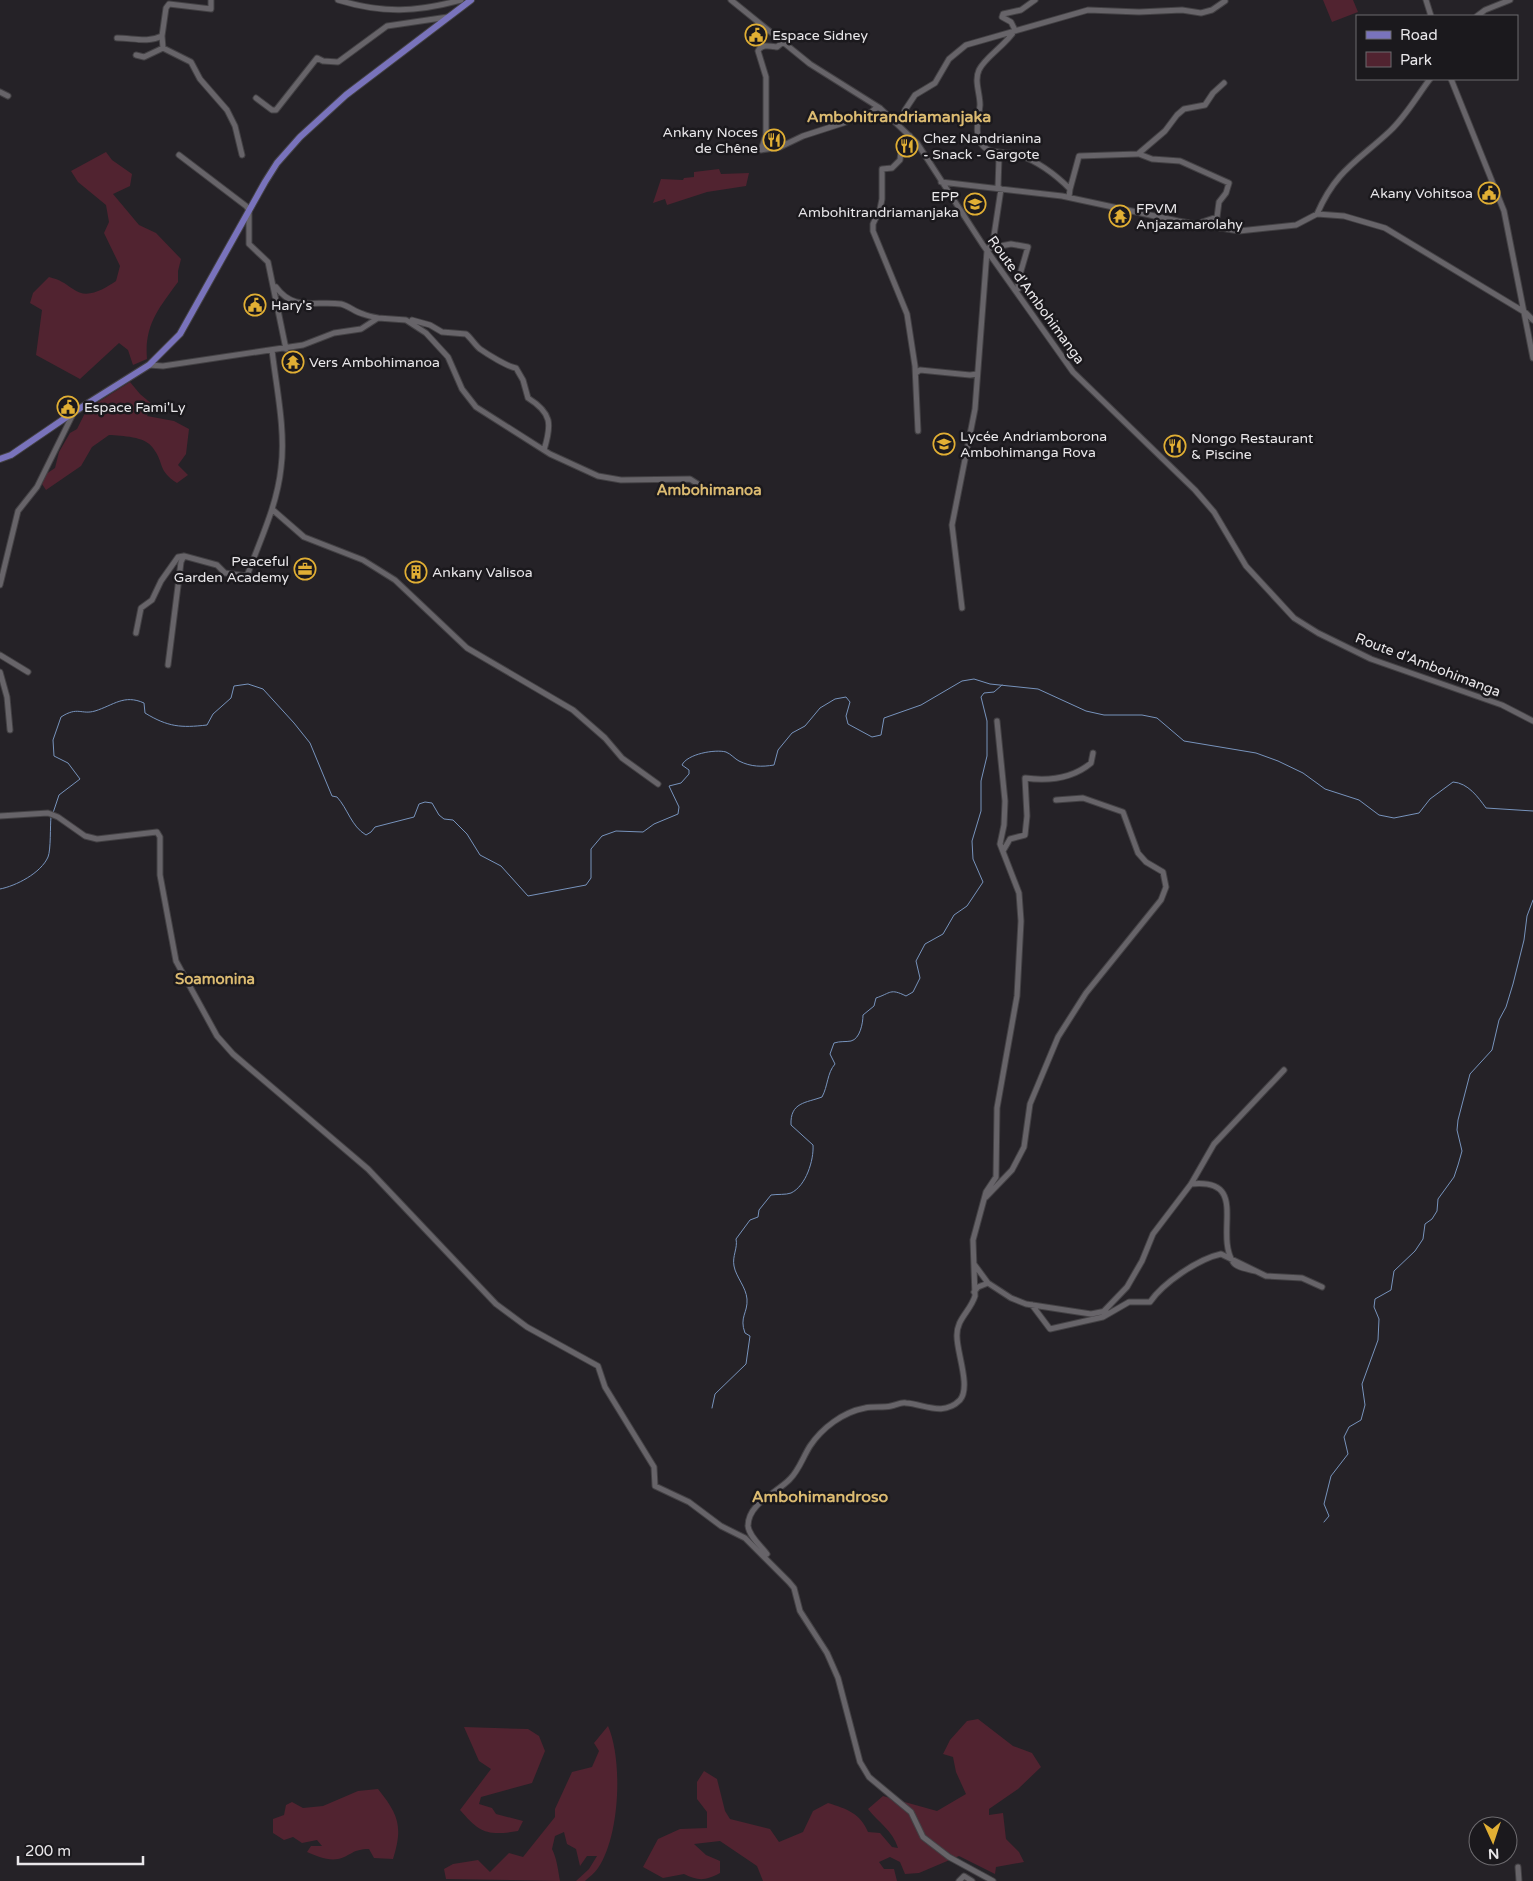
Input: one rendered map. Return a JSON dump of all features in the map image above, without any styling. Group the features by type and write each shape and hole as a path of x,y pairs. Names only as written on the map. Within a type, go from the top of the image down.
{"main road":[{"path":"0,460 11,455 74,412 149,365 180,334 277,163 318,118 471,0"}],"street":[{"path":"163,48 162,36 166,8 169,4 211,9 211,0"},
{"path":"338,0 369,9 398,11 440,6 462,0"},
{"name":"Route d'Ambohimanga","path":"731,0 817,70 880,108 917,143 941,182 1073,372 1195,490 1214,512 1246,566 1294,618 1318,633 1371,658 1502,705 1533,720"},
{"path":"1015,30 1011,22 1002,16 1003,14 1021,10 1035,0"},
{"path":"1426,0 1431,15"},
{"path":"1478,15 1485,10 1510,0"},
{"path":"899,125 905,110 915,95 935,83 949,59 960,48 1015,30 1088,10 1147,12 1182,10 1201,13 1212,10 1225,1"},
{"path":"256,98 272,110 276,110 317,58 323,61 338,62 387,26 449,17"},
{"path":"1015,30 1009,39 980,68 978,74 980,139 984,147 997,152 1010,152 1050,170 1070,189"},
{"path":"117,38 143,41 162,36"},
{"path":"783,42 777,47 768,45 761,47 758,51 766,77 766,135 761,150 780,147 803,136 868,115 876,108 880,108"},
{"path":"136,55 144,56 163,48"},
{"path":"163,48 190,62 200,79 227,110 235,126 242,155"},
{"path":"1317,214 1333,183 1354,160 1402,119 1429,80"},
{"path":"1452,80 1504,211 1526,313 1533,358"},
{"path":"1138,154 1165,131 1184,109 1204,105 1212,93 1224,83"},
{"path":"0,92 8,96"},
{"path":"910,136 902,143 900,160 892,168 882,169 881,204 873,224 873,231 907,314 916,372 918,431"},
{"path":"962,608 952,525 975,409 988,250 993,242 1001,189 998,187 1000,158 997,152"},
{"path":"1069,197 1079,156 1138,154 1152,159 1180,161 1229,183 1226,193 1219,202 1217,217 1199,222"},
{"path":"179,155 249,210 249,244 268,262 286,349"},
{"path":"941,182 1069,197 1178,221 1199,222 1239,231 1296,225 1317,214 1344,216 1385,228 1526,313 1533,320"},
{"path":"988,250 1011,244 1028,247 1018,281 1018,289"},
{"path":"273,284 287,300 294,302 324,305 340,304 378,318 406,320 426,333 448,357 462,389 476,407 544,450 598,476 621,480 690,479 704,488"},
{"path":"149,365 163,366 286,349 318,341 334,333 361,329 378,318"},
{"path":"412,320 430,324 442,332 466,334 480,349 500,360 505,365 516,368 523,380 528,398 542,407 548,418 544,450"},
{"path":"136,633 141,608 152,600 160,581 178,557 184,556 217,565 225,573 247,576 273,510 282,466 278,399 272,350"},
{"path":"916,372 920,370 970,375 978,374"},
{"path":"0,585 18,511 37,487 74,412"},
{"path":"273,510 304,537 363,560 395,580 467,648 573,710 605,738 622,758 658,784"},
{"path":"168,665 181,562 184,556"},
{"path":"0,656 28,672"},
{"path":"0,672 7,697 10,730"},
{"path":"767,1560 766,1553 750,1533 748,1526 750,1517 764,1499 791,1478 810,1445 832,1422 865,1408 893,1406 901,1403 939,1409 958,1401 964,1395 965,1390 957,1337 961,1318 973,1303 973,1240 984,1199 996,1177 998,1108 1017,996 1021,921 1019,894 1000,844 1004,825 1004,801 997,721"},
{"path":"1003,851 1010,839 1025,836 1027,816 1025,778 1045,780 1076,772 1090,763 1093,753"},
{"path":"984,1199 1012,1170 1024,1147 1030,1104 1058,1037 1086,993 1161,900 1166,887 1163,872 1146,862 1138,853 1123,812 1083,798 1056,800"},
{"path":"0,816 48,814 58,817 85,836 97,840 157,832 160,834 160,875 176,961 217,1036 233,1054 368,1169 492,1300 527,1327 598,1366 605,1387 654,1467 654,1484 656,1488 701,1510 729,1531 745,1538 794,1588 800,1611 830,1660 844,1696 860,1762 869,1777 911,1812 923,1837 949,1857 993,1881"},
{"path":"1104,1312 1127,1287 1142,1261 1153,1234 1191,1184 1214,1144 1284,1070"},
{"path":"1191,1184 1214,1184 1219,1187 1224,1195 1227,1204 1228,1246 1237,1266 1266,1276 1302,1278 1322,1287"},
{"path":"1032,1305 1050,1329 1092,1321 1112,1314 1129,1302 1150,1302 1160,1289 1177,1274 1217,1255 1224,1254 1232,1258"},
{"path":"974,1264 988,1283 1011,1298 1032,1305 1090,1314 1117,1309"},
{"path":"974,1292 984,1283 988,1283"},
{"path":"1518,1867 1519,1881"},
{"path":"959,1881 964,1876 972,1881"}],"green space":[{"path":"1323,0 1353,0 1358,12 1332,22"},
{"path":"106,152 112,160 132,174 130,186 113,194 139,225 156,233 181,259 178,282 159,309 150,327 147,359 133,365 128,350 119,343 80,379 36,355 42,310 30,303 33,293 49,277 84,294 95,292 116,281 120,266 104,233 109,222 106,205 78,182 71,171"},
{"path":"719,169 721,174 749,173 746,186 707,192 667,205 665,199 653,203 661,179 683,180 684,178 694,177 694,172"},
{"path":"130,382 153,405 147,416 174,421 189,429 186,454 178,465 188,475 177,483 166,474 157,454 145,441 133,437 109,435 92,447 81,466 46,490 42,484 46,474 55,468 59,452 70,433 77,429 84,415 92,406"},
{"path":"978,1719 1013,1746 1032,1753 1041,1767 1018,1789 989,1809 989,1815 1003,1813 1006,1839 1019,1852 1024,1862 996,1867 995,1874 959,1856 919,1873 905,1874 900,1862 890,1857 879,1862 884,1869 894,1869 897,1881 763,1881 757,1866 720,1841 694,1844 706,1855 720,1861 720,1873 710,1878 698,1879 684,1874 663,1878 643,1867 658,1839 680,1829 707,1828 707,1812 697,1799 697,1782 704,1771 717,1779 725,1811 730,1819 770,1829 779,1842 803,1832 813,1811 828,1803 841,1807 857,1816 868,1832 880,1833 892,1847 898,1848 889,1832 868,1809 883,1796 937,1811 966,1794 956,1772 953,1757 943,1754 950,1740 967,1721"},
{"path":"608,1726 616,1758 617,1798 611,1837 605,1854 594,1873 585,1881 576,1881 589,1869 597,1856 587,1856 580,1866 576,1849 567,1844 564,1832 555,1836 552,1849 560,1881 446,1879 444,1869 453,1864 478,1860 490,1872 509,1853 523,1857 555,1817 555,1809 572,1772 592,1767 599,1751 594,1743"},
{"path":"464,1727 528,1729 539,1736 545,1751 532,1783 481,1797 479,1804 492,1808 496,1814 523,1821 518,1831 491,1833 485,1831 473,1824 460,1810 491,1769 479,1761"},
{"path":"378,1789 391,1806 397,1822 398,1838 393,1859 374,1858 369,1849 355,1851 338,1859 326,1859 307,1852 311,1846 322,1846 317,1840 302,1843 293,1837 284,1840 273,1833 273,1819 284,1815 286,1805 292,1802 303,1808 323,1806 358,1791"}],"waterway":[{"path":"53,813 59,795 80,779 68,763 54,756 53,740 61,717 76,711 90,712 119,701 131,700 144,703 145,713 168,724 182,726 207,725 213,714 231,698 234,686 248,684 263,689 310,743 332,796 337,797 353,822 366,835 375,827 414,817 419,804 425,802 432,803 439,815 444,819 453,820 467,834 480,855 501,866 528,896 586,885 591,878 591,849 602,836 616,831 643,832 654,824 678,814 679,807 669,786 681,783 689,774 689,770 682,765 695,755 721,751 748,764 774,765 778,750 792,733 805,726 820,708 835,699 846,697 850,702 846,716 848,724 872,737 881,735 884,718 921,705 962,681 974,679 990,684 1038,689 1086,711 1104,715 1142,715 1157,718 1184,741 1256,753 1278,761 1303,773 1325,789 1359,800 1379,815 1394,818 1419,813 1430,799 1453,782 1468,788 1486,808 1533,811"},
{"path":"712,1408 715,1394 746,1364 750,1336 745,1333 743,1328 747,1299 734,1266 736,1239 750,1220 758,1217 759,1210 771,1195 789,1194 801,1185 808,1172 812,1158 813,1145 791,1125 793,1112 805,1102 822,1097 830,1071 835,1064 830,1054 834,1043 851,1041 857,1037 862,1026 863,1015 874,1006 876,998 891,992 897,992 906,996 913,992 920,978 916,961 925,944 943,934 954,915 967,906 983,882 973,859 972,841 981,811 981,781 987,756 987,721 981,697 984,693 994,692 1002,685"},
{"path":"0,889 27,878 45,863 50,849 51,817"},
{"path":"1324,1522 1329,1516 1324,1504 1331,1476 1348,1454 1344,1437 1349,1427 1361,1420 1365,1405 1362,1384 1378,1340 1379,1319 1374,1307 1375,1299 1391,1290 1394,1271 1415,1251 1423,1239 1425,1224 1432,1219 1437,1211 1438,1199 1454,1177 1462,1151 1457,1130 1458,1120 1470,1074 1492,1050 1499,1020 1506,1007 1513,984 1524,940 1527,916 1533,900"}],"place":[{"name":"Espace Sidney","path":"756,35"},
{"name":"Ankany Noces de Chêne","path":"774,140"},
{"name":"Chez Nandrianina - Snack - Gargote","path":"907,146"},
{"name":"Akany Vohitsoa","path":"1489,193"},
{"name":"EPP Ambohitrandriamanjaka","path":"975,204"},
{"name":"FPVM Anjazamarolahy","path":"1120,216"},
{"name":"Hary's","path":"255,305"},
{"name":"Vers Ambohimanoa","path":"293,362"},
{"name":"Espace Fami'Ly","path":"68,407"},
{"name":"Lycée Andriamborona Ambohimanga Rova","path":"944,444"},
{"name":"Nongo Restaurant & Piscine","path":"1175,446"},
{"name":"Peaceful Garden Academy","path":"305,569"},
{"name":"Ankany Valisoa","path":"416,572"}],"district":[{"name":"Ambohitrandriamanjaka","path":"899,117"},
{"name":"Ambohimanoa","path":"709,490"},
{"name":"Soamonina","path":"215,979"},
{"name":"Ambohimandroso","path":"820,1497"}]}
